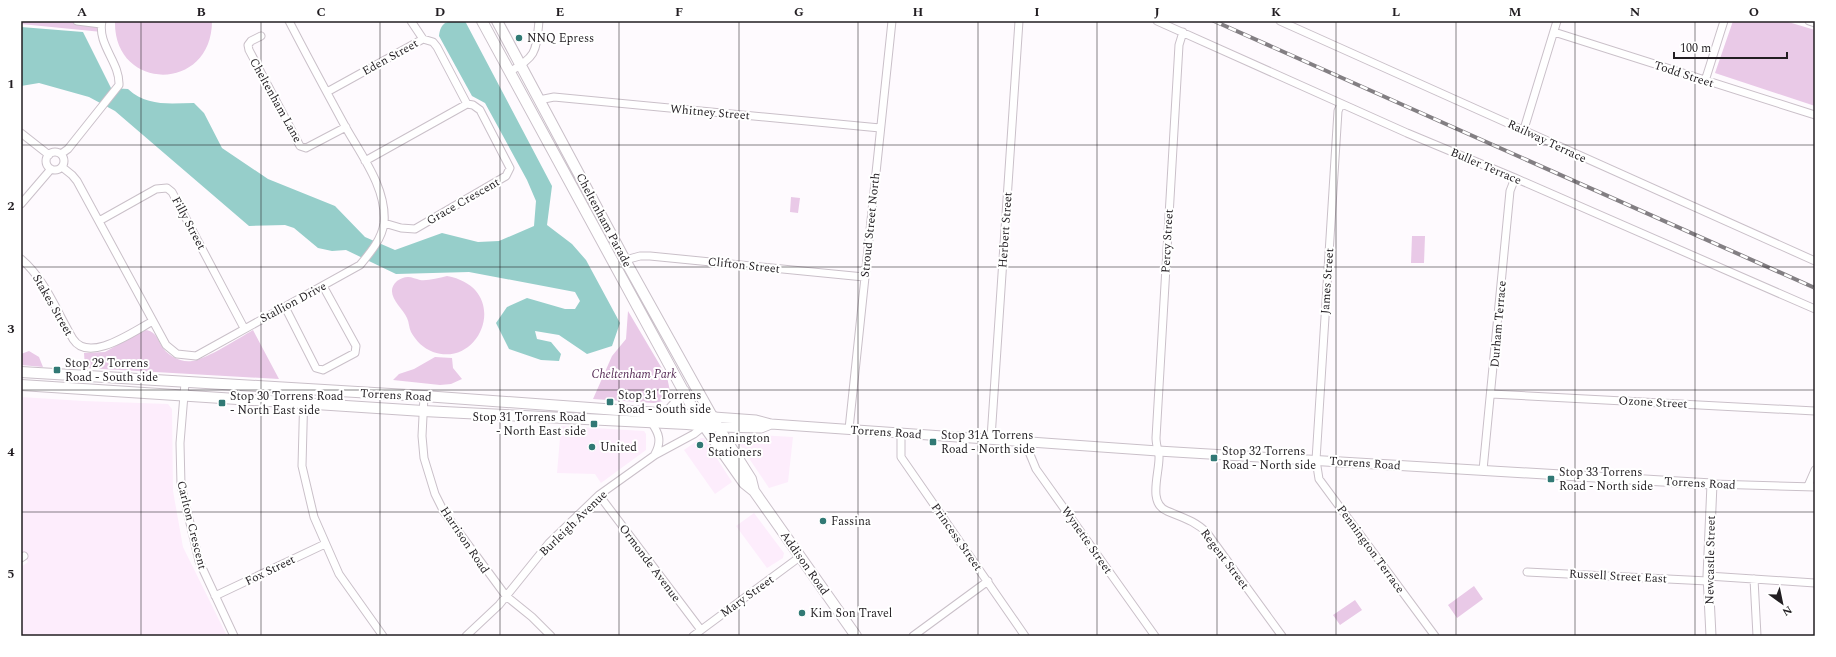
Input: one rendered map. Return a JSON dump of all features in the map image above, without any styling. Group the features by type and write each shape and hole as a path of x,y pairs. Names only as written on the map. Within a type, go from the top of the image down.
{"main road":[{"name":"Cheltenham Parade","path":"482,21 697,416 704,426"},
{"name":"Cheltenham Parade","path":"497,21 625,260 714,417"},
{"name":"Torrens Road","path":"21,372 185,383 424,396 714,417"},
{"name":"Torrens Road","path":"21,385 423,411 651,422 718,427"},
{"path":"666,414 684,391"},
{"path":"493,401 490,408 491,412 496,414"},
{"name":"Addison Road","path":"714,417 718,427 751,479 754,491"},
{"name":"Addison Road","path":"704,426 744,483 754,491 856,636"}],"street":[{"path":"61,154 68,149 119,85 120,76 102,38 102,22 77,21"},
{"name":"Stallion Drive","path":"62,167 72,174 166,345 177,354 196,356 360,265 372,251 384,223 384,207 379,189 290,21"},
{"path":"411,21 423,39"},
{"path":"509,72 530,58 535,50 539,21"},
{"name":"Stroud Street North","path":"849,430 892,21"},
{"name":"Herbert Street","path":"991,438 1019,21"},
{"name":"Buller Terrace","path":"1156,21 1341,104 1815,309"},
{"name":"Railway Terrace","path":"1280,21 1524,129 1815,261"},
{"path":"1524,129 1557,21"},
{"path":"1705,81 1724,21"},
{"path":"1809,21 1815,23"},
{"name":"Percy Street","path":"1158,450 1156,430 1178,61 1179,45 1183,32"},
{"name":"Todd Street","path":"1554,32 1815,115"},
{"name":"Cheltenham Lane","path":"261,36 248,45 248,50 300,146 306,148 346,127"},
{"name":"Eden Street","path":"327,92 423,39 433,42 437,47 467,104"},
{"name":"Whitney Street","path":"539,100 554,97 880,128"},
{"path":"365,161 467,104"},
{"name":"Grace Crescent","path":"384,223 401,228 415,229 506,176 510,168 480,110 473,105 467,104"},
{"name":"James Street","path":"1316,460 1338,111 1341,104"},
{"path":"21,133 49,155"},
{"path":"21,204 51,169 62,167 64,159 61,154 56,152 49,155"},
{"path":"49,155 47,162 51,169"},
{"name":"Durham Terrace","path":"1483,470 1510,191 1515,178"},
{"name":"Filly Street","path":"98,221 156,189 167,188 172,192 244,328"},
{"name":"Clifton Street","path":"625,260 640,256 650,256 864,277"},
{"name":"Stakes Street","path":"21,259 31,267 39,277 69,333 79,346 92,349 105,346 153,321"},
{"path":"285,307 316,368 324,370 354,353 356,346 323,286"},
{"name":"Carlton Crescent","path":"185,383 179,455 181,485 199,560 234,636"},
{"path":"304,389 302,466 314,517 325,544 347,587 383,636"},
{"name":"Ozone Street","path":"1491,394 1815,411"},
{"name":"Harrison Road","path":"424,396 422,436 424,458 435,494 444,512 458,533 506,596 532,617 551,636"},
{"name":"Torrens Road","path":"714,417 756,420 771,424 849,430 1158,450 1712,484 1812,487"},
{"path":"651,422 657,431 660,440 655,455"},
{"name":"Torrens Road","path":"718,427 761,428 771,424"},
{"name":"Burleigh Avenue","path":"466,636 499,605 549,543 600,495 655,455 694,434 704,426"},
{"name":"Princess Street","path":"901,433 901,457 1026,636"},
{"name":"Wynette Street","path":"1029,441 1029,452 1036,469 1155,636"},
{"name":"Regent Street","path":"1158,450 1159,456 1156,496 1159,504 1164,510 1200,526 1207,532 1282,636"},
{"name":"Pennington Terrace","path":"1316,460 1319,479 1435,636"},
{"path":"1812,487 1815,470"},
{"name":"Newcastle Street","path":"1711,636 1708,578 1712,484"},
{"name":"Ormonde Avenue","path":"600,495 701,630"},
{"name":"Fox Street","path":"215,596 325,544"},
{"name":"Mary Street","path":"693,636 801,556"},
{"name":"Russell Street East","path":"1527,572 1754,579 1815,583"},
{"path":"1754,579 1758,636"},
{"path":"913,636 988,581"}],"shaded area":[{"path":"21,397 168,404 172,409 173,491 183,547 227,636 21,636 21,567 28,562 21,551"},
{"path":"561,426 644,431 646,434 646,450 601,483 595,474 557,473"},
{"path":"737,434 793,437 788,482 769,488 736,439"},
{"path":"701,438 704,438 732,482 715,494 684,450"},
{"path":"754,513 784,553 783,558 767,568 736,526"}],"green space":[{"path":"21,21 77,21 101,24 102,32 21,24"},
{"path":"115,21 212,21 208,45 197,61 181,71 163,75 145,71 129,61 119,44"},
{"path":"1733,21 1785,21 1815,30 1815,106 1715,73"},
{"path":"791,197 800,198 798,213 790,212"},
{"path":"1412,236 1425,236 1424,263 1411,263"},
{"path":"447,276 467,283 479,295 484,310 483,325 476,339 465,349 450,354 433,352 418,341 411,332 407,318 395,300 392,291 393,286 397,281 405,277 423,280"},
{"name":"Cheltenham Park","path":"628,311 667,377 670,391 663,401 654,403 593,399 612,356 626,339"},
{"path":"144,330 155,334 163,349 174,358 183,361 192,361 223,348 253,330 279,379 85,368 84,353 105,352"},
{"path":"29,351 39,357 43,367 21,365 21,354"},
{"path":"435,357 452,358 453,368 462,379 451,384 440,385 393,380 399,374 414,369"},
{"path":"1474,586 1483,599 1457,618 1448,605"},
{"path":"1355,600 1362,610 1340,625 1333,615"}],"water":[{"path":"465,21 552,186 547,225 572,244 586,260 620,323 612,346 587,354 559,335 535,331 537,339 551,342 561,354 559,361 541,360 509,349 496,323 507,307 527,298 565,309 575,309 580,301 575,292 469,272 396,274 346,250 332,251 318,248 294,228 285,225 249,226 115,111 89,97 39,83 21,86 21,27 83,32 111,88 128,89 143,99 159,103 194,103 204,113 222,148 268,179 335,206 365,237 395,250 442,233 478,242 499,241 534,226 536,201 527,180 485,103 472,96 439,36 442,26 447,22"}],"railway":[{"path":"1214,21 1815,288"}],"place":[{"name":"NNQ Epress","path":"519,38"},
{"name":"Stop 29 Torrens Road - South side","path":"57,370"},
{"name":"Stop 31 Torrens Road - South side","path":"610,402"},
{"name":"Stop 30 Torrens Road - North East side","path":"222,403"},
{"name":"Stop 31 Torrens Road - North East side","path":"594,424"},
{"name":"Stop 31A Torrens Road - North side","path":"933,442"},
{"name":"Pennington Stationers","path":"700,445"},
{"name":"United","path":"592,447"},
{"name":"Stop 32 Torrens Road - North side","path":"1214,458"},
{"name":"Stop 33 Torrens Road - North side","path":"1551,479"},
{"name":"Fassina","path":"823,521"},
{"name":"Kim Son Travel","path":"802,613"}]}
